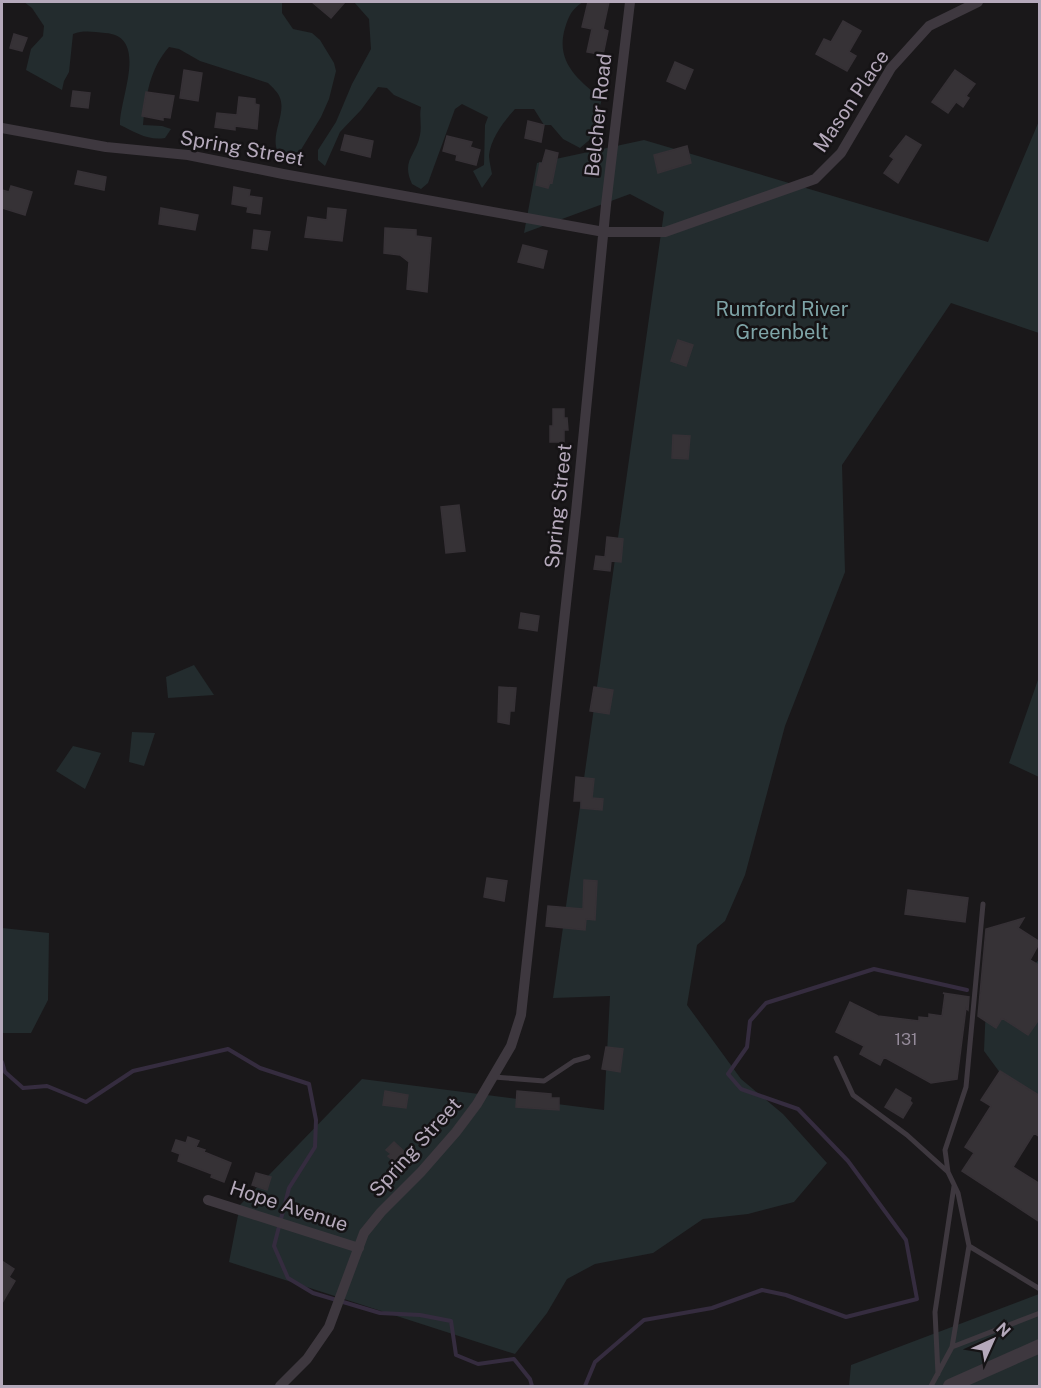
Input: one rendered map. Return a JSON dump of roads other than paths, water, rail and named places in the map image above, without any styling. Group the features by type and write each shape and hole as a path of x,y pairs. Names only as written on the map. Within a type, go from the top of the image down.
{"street":[{"name":"Belcher Road","path":"604,232 630,2"},
{"name":"Mason Place","path":"604,232 665,232 815,179 842,153 891,68 929,26 978,2"},
{"name":"Spring Street","path":"2,128 106,147 188,155 604,232 521,1015 511,1047 494,1077 456,1132 364,1233 326,1332 307,1359 280,1386"},
{"name":"Hope Avenue","path":"208,1200 359,1248"},
{"path":"950,1386 1040,1346"}],"lane":[{"path":"931,1386 952,1347 969,1246 960,1202 948,1172 945,1150 966,1087 983,904"},
{"path":"494,1077 544,1081 574,1060 588,1057"},
{"path":"836,1058 853,1095 908,1136 948,1172"},
{"path":"938,1374 934,1341 934,1312 954,1184"},
{"path":"969,1246 1040,1289"},
{"path":"952,1347 1040,1313"}],"waterway":[{"path":"585,1386 595,1362 644,1320 712,1308 762,1290 786,1295 846,1317 917,1299 906,1240 848,1161 798,1109 741,1089 728,1074 747,1047 750,1021 766,1003 874,969 967,990"},
{"path":"2,1062 5,1072 23,1088 47,1086 86,1102 133,1071 228,1049 260,1068 309,1084 316,1120 315,1147 289,1188 274,1246 288,1278 313,1293 380,1313 420,1315 451,1321 456,1355 478,1364 514,1359 530,1379 532,1386"}],"park label":[{"name":"Rumford River Greenbelt","path":"782,320"}]}
